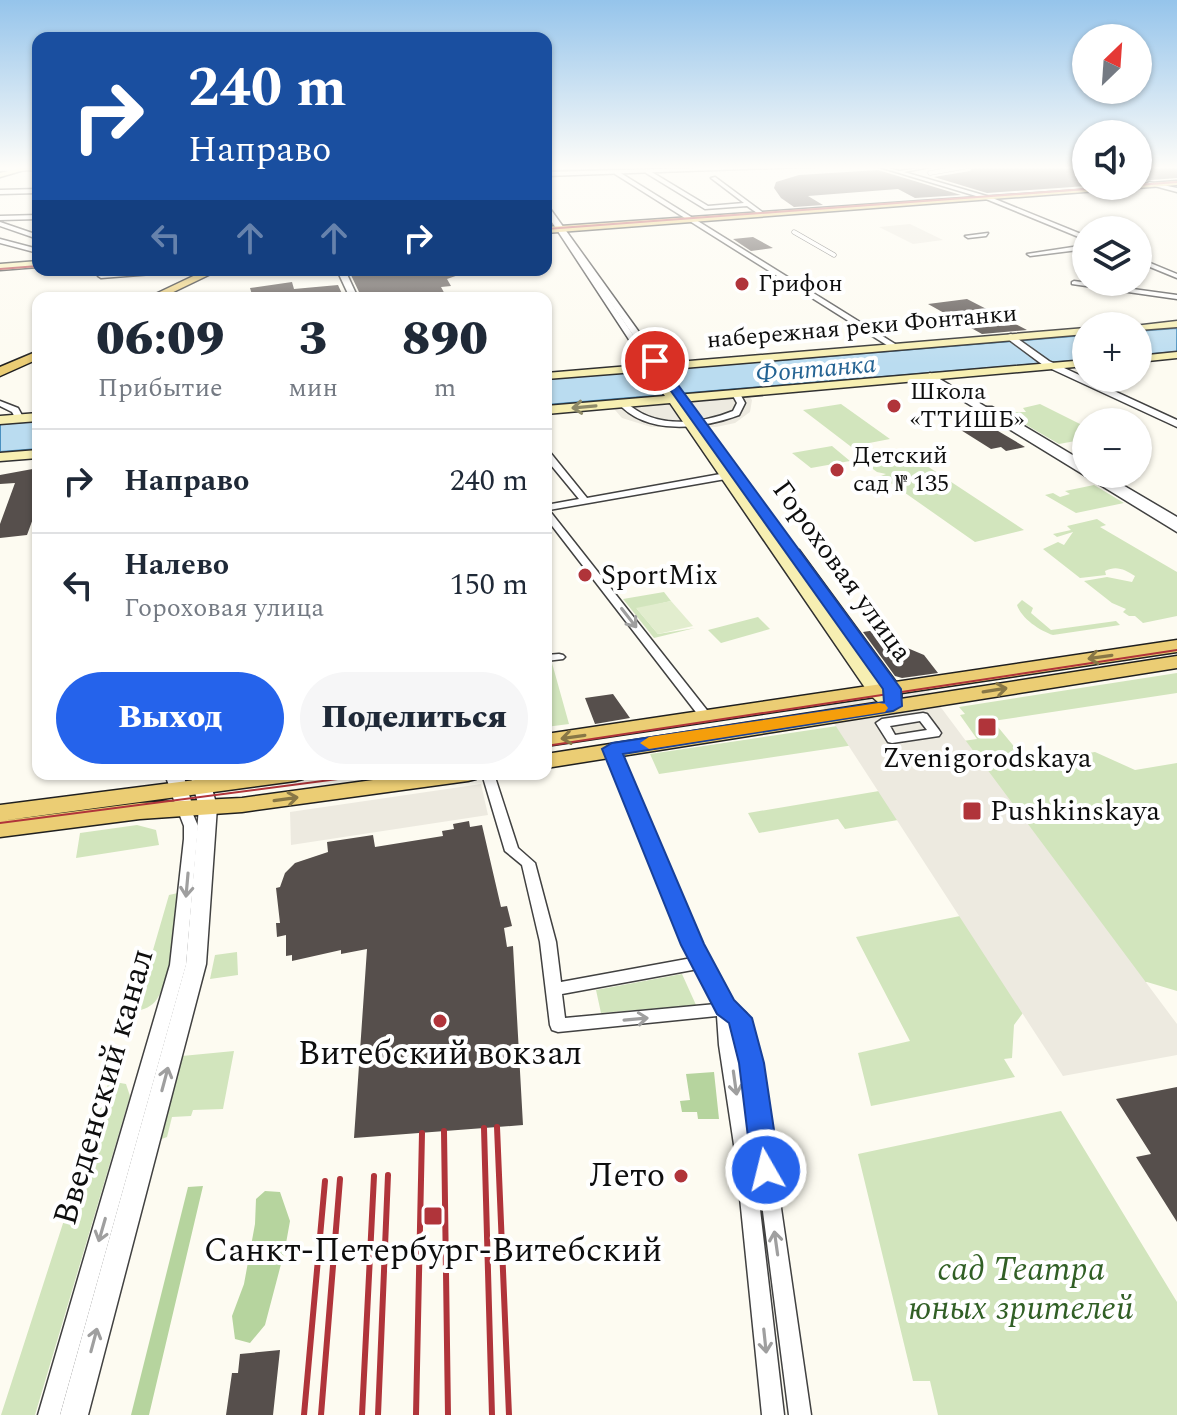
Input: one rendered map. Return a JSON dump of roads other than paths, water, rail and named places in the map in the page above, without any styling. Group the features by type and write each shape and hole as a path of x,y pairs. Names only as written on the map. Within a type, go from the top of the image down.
{"main road":[{"path":"0,268 32,265"},
{"path":"165,292 200,276"},
{"path":"176,292 212,276"},
{"path":"1152,326 1177,324"},
{"name":"набережная реки Фонтанки","path":"552,376 1072,333"},
{"path":"0,369 32,355"},
{"path":"1152,358 1176,356"},
{"name":"набережная реки Фонтанки","path":"552,409 676,396 736,394 1072,363"},
{"name":"Гороховая улица","path":"656,368 891,702"},
{"path":"0,420 32,418"},
{"path":"0,457 32,454"},
{"path":"552,760 891,702 1177,646"},
{"path":"552,739 706,717 891,702 1177,662"},
{"path":"0,813 258,780"},
{"path":"203,789 266,802 425,780"},
{"path":"0,829 179,791"}],"street":[{"path":"563,232 656,368"},
{"path":"712,232 896,347"},
{"path":"794,232 834,255"},
{"path":"968,236 986,234"},
{"path":"0,241 32,249"},
{"path":"1030,254 1072,249"},
{"path":"1152,266 1177,276"},
{"path":"1152,294 1177,297"},
{"path":"1013,339 1050,364 1177,424"},
{"path":"930,376 1072,462"},
{"path":"622,403 629,413 646,421 694,422 736,413 741,403 736,394"},
{"path":"0,403 15,410 20,419"},
{"path":"552,460 585,501"},
{"path":"552,509 731,475"},
{"path":"1114,488 1177,528"},
{"path":"1122,488 1177,521"},
{"path":"552,518 706,717"},
{"path":"552,658 559,657"},
{"path":"612,749 722,1008 739,1111 773,1415"},
{"path":"490,780 512,851 528,863 544,921 558,1025 722,1008 740,1018 752,1063 800,1415"},
{"name":"Введенский канал","path":"74,1415 196,964 203,789"},
{"name":"Введенский канал","path":"49,1415 178,965 191,839 191,826 179,791"},
{"path":"555,989 702,962"}],"water":[{"path":"1177,328 1177,352 1152,354 1152,330"},
{"name":"Фонтанка","path":"1072,336 1072,361 552,404 552,379"},
{"path":"32,421 32,449 0,452 0,424"}],"tram line":[{"path":"0,269 32,266"},
{"path":"552,745 1177,650"},
{"path":"0,823 330,780"}],"railway":[{"path":"497,1127 509,1415"},
{"path":"484,1128 492,1415"},
{"path":"444,1131 448,1415"},
{"path":"416,1415 422,1133"},
{"path":"378,1415 388,1175"},
{"path":"362,1415 374,1176"},
{"path":"321,1415 340,1179"},
{"path":"304,1415 325,1181"}],"place":[{"name":"Грифон","path":"742,284"},
{"name":"Школа «ТТИШБ»","path":"894,406"},
{"name":"Детский сад № 135","path":"837,470"},
{"name":"SportMix","path":"585,575"},
{"name":"Zvenigorodskaya","path":"987,727"},
{"name":"Pushkinskaya","path":"972,811"},
{"name":"Витебский вокзал","path":"440,1021"},
{"name":"Лето","path":"681,1176"},
{"name":"Санкт-Петербург-Витебский","path":"433,1216"}],"park label":[{"name":"сад Театра юных зрителей","path":"1021,1290"}]}
